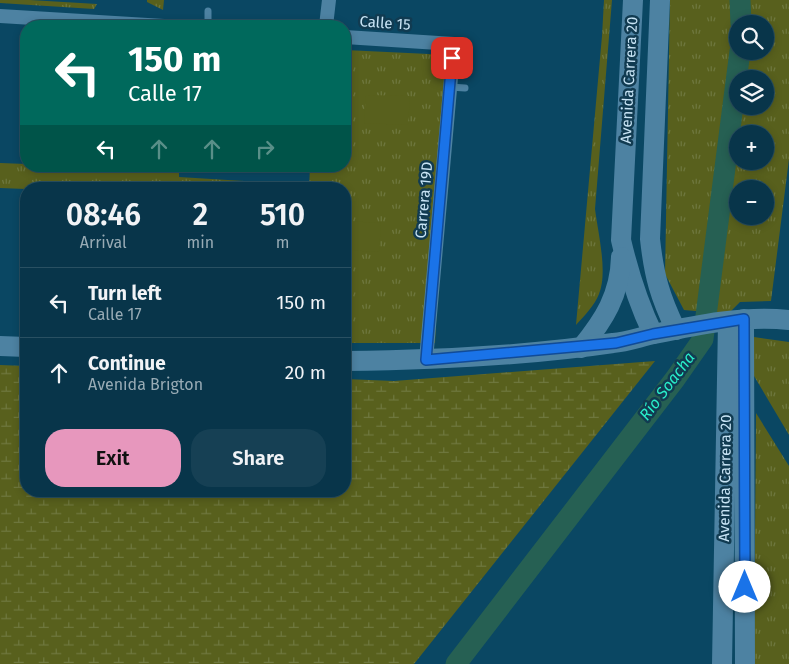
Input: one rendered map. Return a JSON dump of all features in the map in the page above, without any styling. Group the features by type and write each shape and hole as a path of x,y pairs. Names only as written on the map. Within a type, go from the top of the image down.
{"street":[{"path":"326,20 328,0"},
{"name":"Avenida Carrera 20","path":"633,0 621,240 630,278 641,310 653,334"},
{"name":"Avenida Carrera 20","path":"660,0 650,239 654,273 664,304 676,330"},
{"path":"0,16 66,20"},
{"name":"Calle 15","path":"351,37 380,36 454,44"},
{"name":"Carrera 19D","path":"426,360 454,44"},
{"path":"580,348 600,325 614,299 621,270 621,240"},
{"path":"351,361 426,360 580,348 722,323 789,320"},
{"name":"Avenida Carrera 20","path":"722,323 722,664"},
{"name":"Avenida Carrera 20","path":"722,323 745,664"},
{"path":"0,346 20,347"}],"lane":[{"path":"208,11 208,20"},
{"path":"450,87 465,88"}],"green space":[{"path":"0,0 97,4 94,9 0,3"},
{"path":"147,0 164,0 163,10 147,2"},
{"path":"604,0 612,0 595,209 603,275 602,285 597,298 576,325 602,36"},
{"path":"670,0 789,0 789,159 771,301 740,302 728,314 684,310 665,274"},
{"path":"351,50 450,55 435,343 351,343 351,182 309,182 310,172 351,172"},
{"path":"366,95 410,96 408,125 364,123"},
{"path":"0,163 20,164 20,172 179,172 179,177 258,182 20,182 20,189 0,188"},
{"path":"351,221 381,223 379,252 351,250"},
{"path":"754,337 789,342 789,435 754,376"},
{"path":"655,361 414,664 0,664 0,365 20,366 20,497 351,497 351,379 394,381"},
{"path":"756,413 789,466 789,664 754,664"}],"waterway":[{"name":"Río Soacha","path":"740,0 741,15"},
{"name":"Río Soacha","path":"456,664 675,379 703,339 739,60"}],"route":[{"path":"452,58 426,360 580,348 744,319 745,587"}]}
